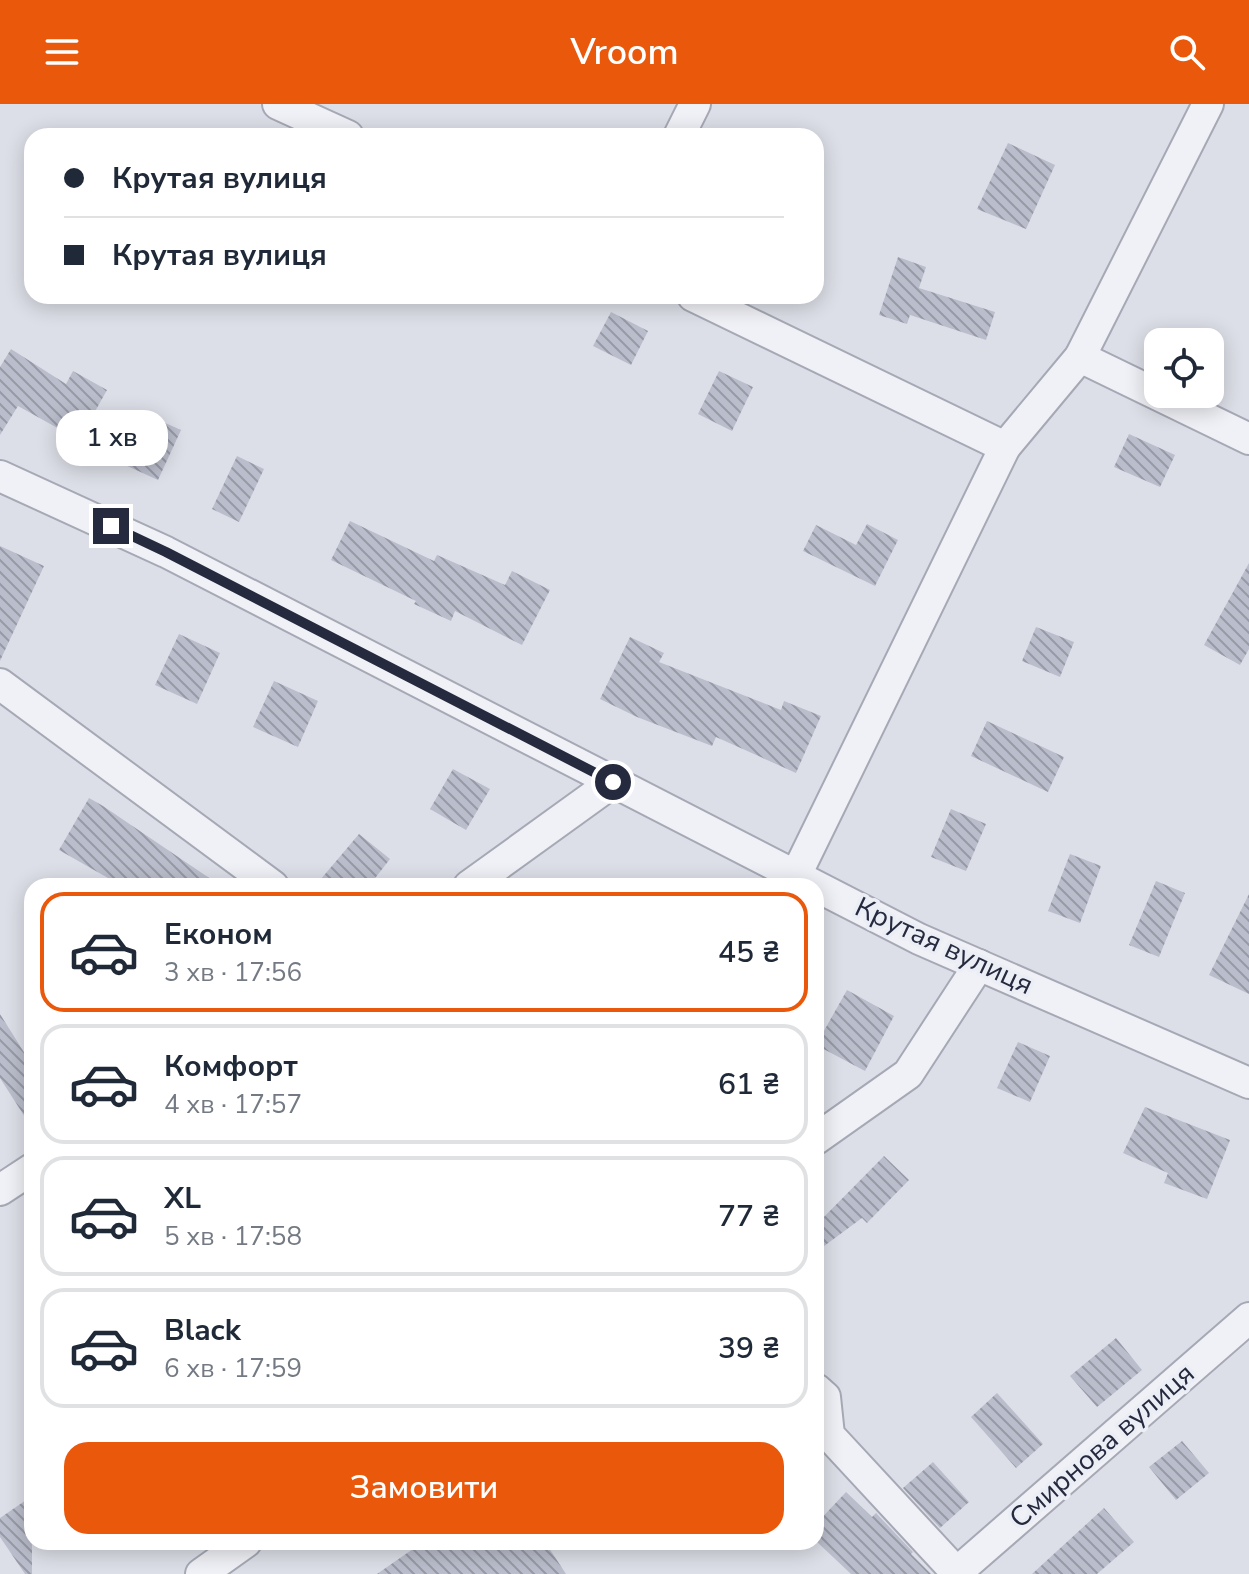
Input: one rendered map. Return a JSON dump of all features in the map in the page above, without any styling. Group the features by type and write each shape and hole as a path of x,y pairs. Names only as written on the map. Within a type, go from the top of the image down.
{"street":[{"path":"278,104 330,128"},
{"path":"683,128 695,104"},
{"path":"796,875 1005,447 1080,357 1208,104"},
{"path":"710,304 1005,447"},
{"path":"1080,357 1249,439"},
{"name":"Крутая вулиця","path":"0,476 166,552 802,878"},
{"path":"0,684 262,878"},
{"path":"480,878 613,782"},
{"name":"Крутая вулиця","path":"824,890 919,939 1249,1083"},
{"path":"824,1133 908,1074 979,965"},
{"path":"0,1190 24,1174"},
{"name":"Смирнова вулиця","path":"956,1573 1249,1318"},
{"path":"824,1396 829,1435 956,1573"},
{"path":"201,1574 235,1550"}],"building":[{"path":"1008,143 1055,165 1026,229 977,209"},
{"path":"898,257 926,267 919,288 995,312 986,340 910,315 907,324 879,315"},
{"path":"611,312 648,331 631,365 593,346"},
{"path":"11,349 66,384 73,371 107,390 79,440 18,406 0,435 0,367"},
{"path":"719,371 753,387 732,431 698,414"},
{"path":"145,414 181,430 158,480 123,464"},
{"path":"1129,434 1175,455 1160,487 1114,467"},
{"path":"237,456 264,469 239,522 212,509"},
{"path":"350,521 434,561 437,555 505,585 512,571 550,590 522,645 455,611 451,621 331,560"},
{"path":"867,524 898,540 875,586 803,551 816,525 856,545"},
{"path":"0,546 44,566 0,661"},
{"path":"1249,563 1249,649 1240,665 1204,645"},
{"path":"1036,627 1074,642 1060,677 1022,661"},
{"path":"179,634 220,653 197,704 155,685"},
{"path":"630,637 664,653 659,662 781,710 784,701 821,716 796,773 716,737 712,746 600,699"},
{"path":"274,681 318,701 298,747 253,727"},
{"path":"987,721 1064,757 1048,792 971,756"},
{"path":"453,769 490,789 466,830 430,809"},
{"path":"89,798 209,878 108,878 59,850"},
{"path":"951,809 986,824 966,871 931,857"},
{"path":"359,834 390,859 375,878 322,878"},
{"path":"1070,854 1101,866 1080,923 1048,911"},
{"path":"1156,881 1185,893 1159,957 1129,945"},
{"path":"1249,894 1249,994 1209,975"},
{"path":"847,990 894,1016 865,1071 824,1049 824,1031"},
{"path":"0,1014 24,1052 24,1116 0,1078"},
{"path":"1018,1042 1050,1056 1030,1102 997,1088"},
{"path":"1145,1107 1230,1140 1207,1199 1164,1183 1168,1173 1123,1153"},
{"path":"884,1156 909,1180 867,1223 862,1218 824,1246 824,1217"},
{"path":"1116,1338 1142,1370 1097,1407 1070,1376"},
{"path":"997,1393 1043,1444 1016,1468 971,1417"},
{"path":"1182,1441 1209,1473 1176,1500 1149,1467"},
{"path":"933,1462 969,1502 940,1528 903,1488"},
{"path":"846,1492 872,1517 876,1513 931,1574 851,1574 824,1549 824,1515"},
{"path":"24,1502 24,1550 32,1550 32,1574 25,1574 0,1537 0,1518"},
{"path":"1104,1508 1134,1542 1097,1574 1032,1574"},
{"path":"412,1550 550,1550 566,1574 377,1574"}],"route":[{"path":"111,526 613,782"}]}
